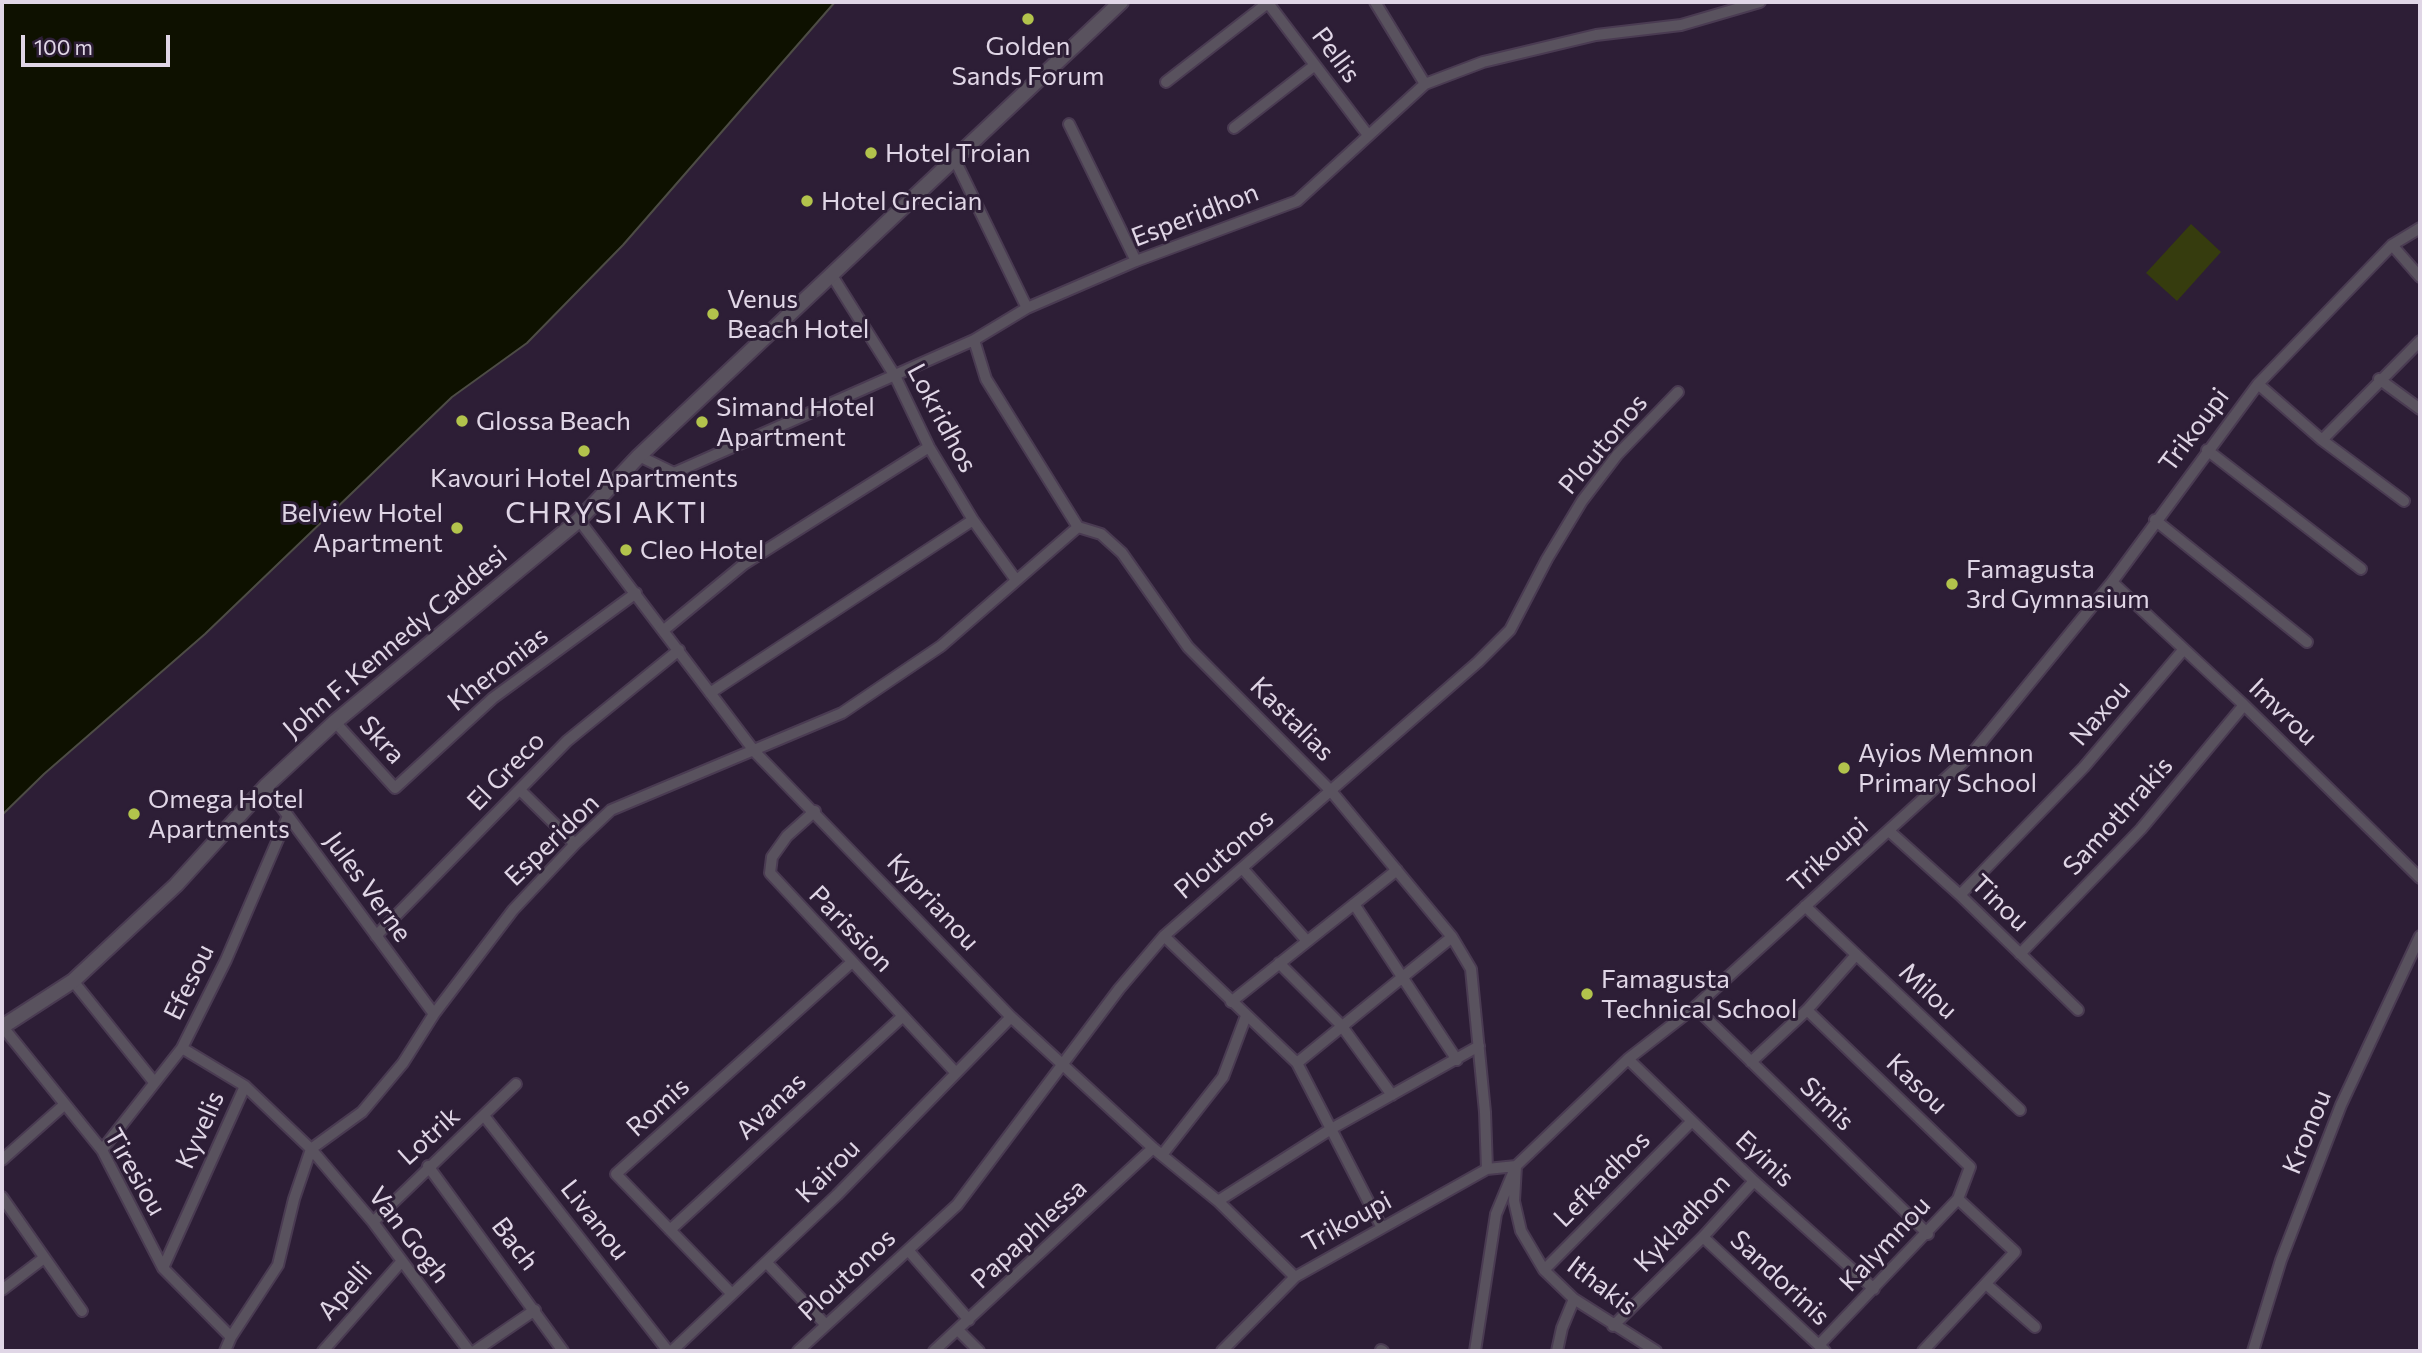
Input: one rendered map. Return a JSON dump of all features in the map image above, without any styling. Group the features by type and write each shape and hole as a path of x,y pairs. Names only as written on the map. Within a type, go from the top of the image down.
{"street":[{"name":"John F. Kennedy Caddesi","path":"2,1027 73,981 176,885 266,786 335,722 579,520 639,456 1121,2"},
{"path":"1166,82 1268,2"},
{"name":"Pellis","path":"1268,2 1368,135"},
{"path":"1375,2 1425,84"},
{"name":"Esperidhon","path":"639,456 674,474 974,340 1027,308 1136,261 1297,201 1425,84 1483,62 1596,35 1681,25 1760,2"},
{"path":"1234,128 1315,65"},
{"path":"1069,124 1136,261"},
{"path":"955,160 1027,308"},
{"name":"Trikoupi","path":"1222,1351 1295,1277 1487,1170 1516,1166 1628,1059 1695,1007 1889,831 1970,755 2112,582 2155,520 2258,384 2392,245 2420,228"},
{"path":"2392,245 2420,277"},
{"name":"Lokridhos","path":"831,274 895,376 929,447 972,520 1016,580"},
{"path":"974,340 986,379 1078,527"},
{"path":"2322,440 2379,379 2420,341"},
{"path":"2379,379 2420,409"},
{"path":"2258,384 2322,440 2403,501"},
{"name":"Ploutonos","path":"798,1351 957,1206 1119,989 1164,936 1478,662 1510,630 1547,559 1582,501 1617,455 1678,392"},
{"path":"664,630 744,564 929,447"},
{"path":"2207,450 2361,569"},
{"name":"Kyprianou","path":"579,520 755,752 815,811 1011,1017 1158,1152 1218,1201 1295,1277"},
{"path":"710,693 972,520"},
{"path":"2155,520 2307,642"},
{"name":"Esperidon","path":"310,1149 362,1112 403,1063 434,1014 513,910 611,810 755,752 842,713 941,646 1078,527"},
{"name":"Kastalias","path":"1078,527 1101,534 1122,552 1188,647 1331,791 1452,937 1471,969 1487,1170"},
{"name":"Imvrou","path":"2112,582 2244,705 2420,878"},
{"name":"Kheronias","path":"395,788 493,698 636,593"},
{"name":"Naxou","path":"1960,895 2084,767 2184,649"},
{"name":"El Greco","path":"376,936 566,741 679,650"},
{"name":"Samothrakis","path":"2020,954 2141,829 2244,705"},
{"name":"Skra","path":"335,722 395,788"},
{"name":"Jules Verne","path":"266,786 434,1014"},
{"path":"520,790 575,844"},
{"name":"Parission","path":"815,811 787,836 772,857 770,873 956,1073"},
{"name":"Efesou","path":"102,1150 182,1048 226,960 288,816"},
{"name":"Tinou","path":"1889,831 1960,895 2078,1010"},
{"path":"1242,868 1307,941"},
{"path":"1231,1002 1397,870"},
{"path":"1354,904 1457,1060"},
{"name":"Milou","path":"1805,905 2020,1110"},
{"path":"1164,936 1297,1063 1382,1228"},
{"name":"Kronou","path":"2253,1351 2281,1260 2341,1105 2420,936"},
{"path":"1297,1063 1452,937"},
{"path":"1751,1062 1807,1010 1856,955"},
{"name":"Romis","path":"731,1293 616,1174 852,962"},
{"path":"1279,963 1341,1025 1392,1096"},
{"path":"73,981 154,1082"},
{"name":"Simis","path":"1695,1007 1928,1234"},
{"name":"Kasou","path":"1807,1010 1970,1167 1958,1199"},
{"name":"Avanas","path":"670,1230 903,1016"},
{"name":"Papaphlessa","path":"934,1351 1158,1152 1223,1077 1246,1016"},
{"name":"Kairou","path":"670,1351 837,1195 1011,1017"},
{"name":"Tiresiou","path":"2,1027 102,1150 163,1268 231,1337"},
{"path":"1218,1201 1331,1129 1457,1060 1479,1045"},
{"name":"Van Gogh","path":"182,1048 245,1086 310,1149 373,1222 469,1351"},
{"name":"Eyinis","path":"1628,1059 1754,1181 1874,1290"},
{"name":"Lotrik","path":"373,1222 428,1166 485,1116 516,1084"},
{"name":"Kyvelis","path":"163,1268 245,1086"},
{"path":"2,1160 64,1105"},
{"name":"Livanou","path":"485,1116 670,1351"},
{"name":"Lefkadhos","path":"1544,1269 1692,1121"},
{"path":"225,1351 231,1337 278,1265 294,1199 310,1149"},
{"name":"Bach","path":"428,1166 563,1351"},
{"path":"1475,1351 1496,1214 1516,1166"},
{"name":"Ithakis","path":"1516,1166 1514,1201 1521,1231 1544,1269 1574,1299 1613,1326 1657,1351"},
{"name":"Kykladhon","path":"1613,1326 1703,1237 1754,1181"},
{"path":"2,1197 82,1311"},
{"name":"Kalymnou","path":"1822,1348 1958,1199 2015,1252 1986,1284"},
{"name":"Sandorinis","path":"1703,1237 1822,1348"},
{"path":"908,1250 969,1320"},
{"path":"2,1290 44,1258"},
{"name":"Apelli","path":"323,1351 402,1261"},
{"path":"765,1262 826,1325"},
{"path":"1928,1350 1986,1284 2035,1327"},
{"path":"1558,1351 1562,1328 1574,1299"},
{"path":"475,1351 535,1310"},
{"path":"958,1330 979,1351"}],"green space":[{"path":"2191,224 2221,252 2177,301 2146,273"}],"shaded area":[{"path":"2,2 835,2 623,245 527,343 452,397 205,634 44,774 2,815"}],"place":[{"name":"Golden Sands Forum","path":"1028,19"},
{"name":"Hotel Troian","path":"871,153"},
{"name":"Hotel Grecian","path":"807,201"},
{"name":"Venus Beach Hotel","path":"713,314"},
{"name":"Glossa Beach","path":"462,421"},
{"name":"Simand Hotel Apartment","path":"702,422"},
{"name":"Kavouri Hotel Apartments","path":"584,451"},
{"name":"Belview Hotel Apartment","path":"457,528"},
{"name":"Cleo Hotel","path":"626,550"},
{"name":"Famagusta 3rd Gymnasium","path":"1952,584"},
{"name":"Ayios Memnon Primary School","path":"1844,768"},
{"name":"Omega Hotel Apartments","path":"134,814"},
{"name":"Famagusta Technical School","path":"1587,994"}],"district":[{"name":"CHRYSI AKTI","path":"607,513"}]}
